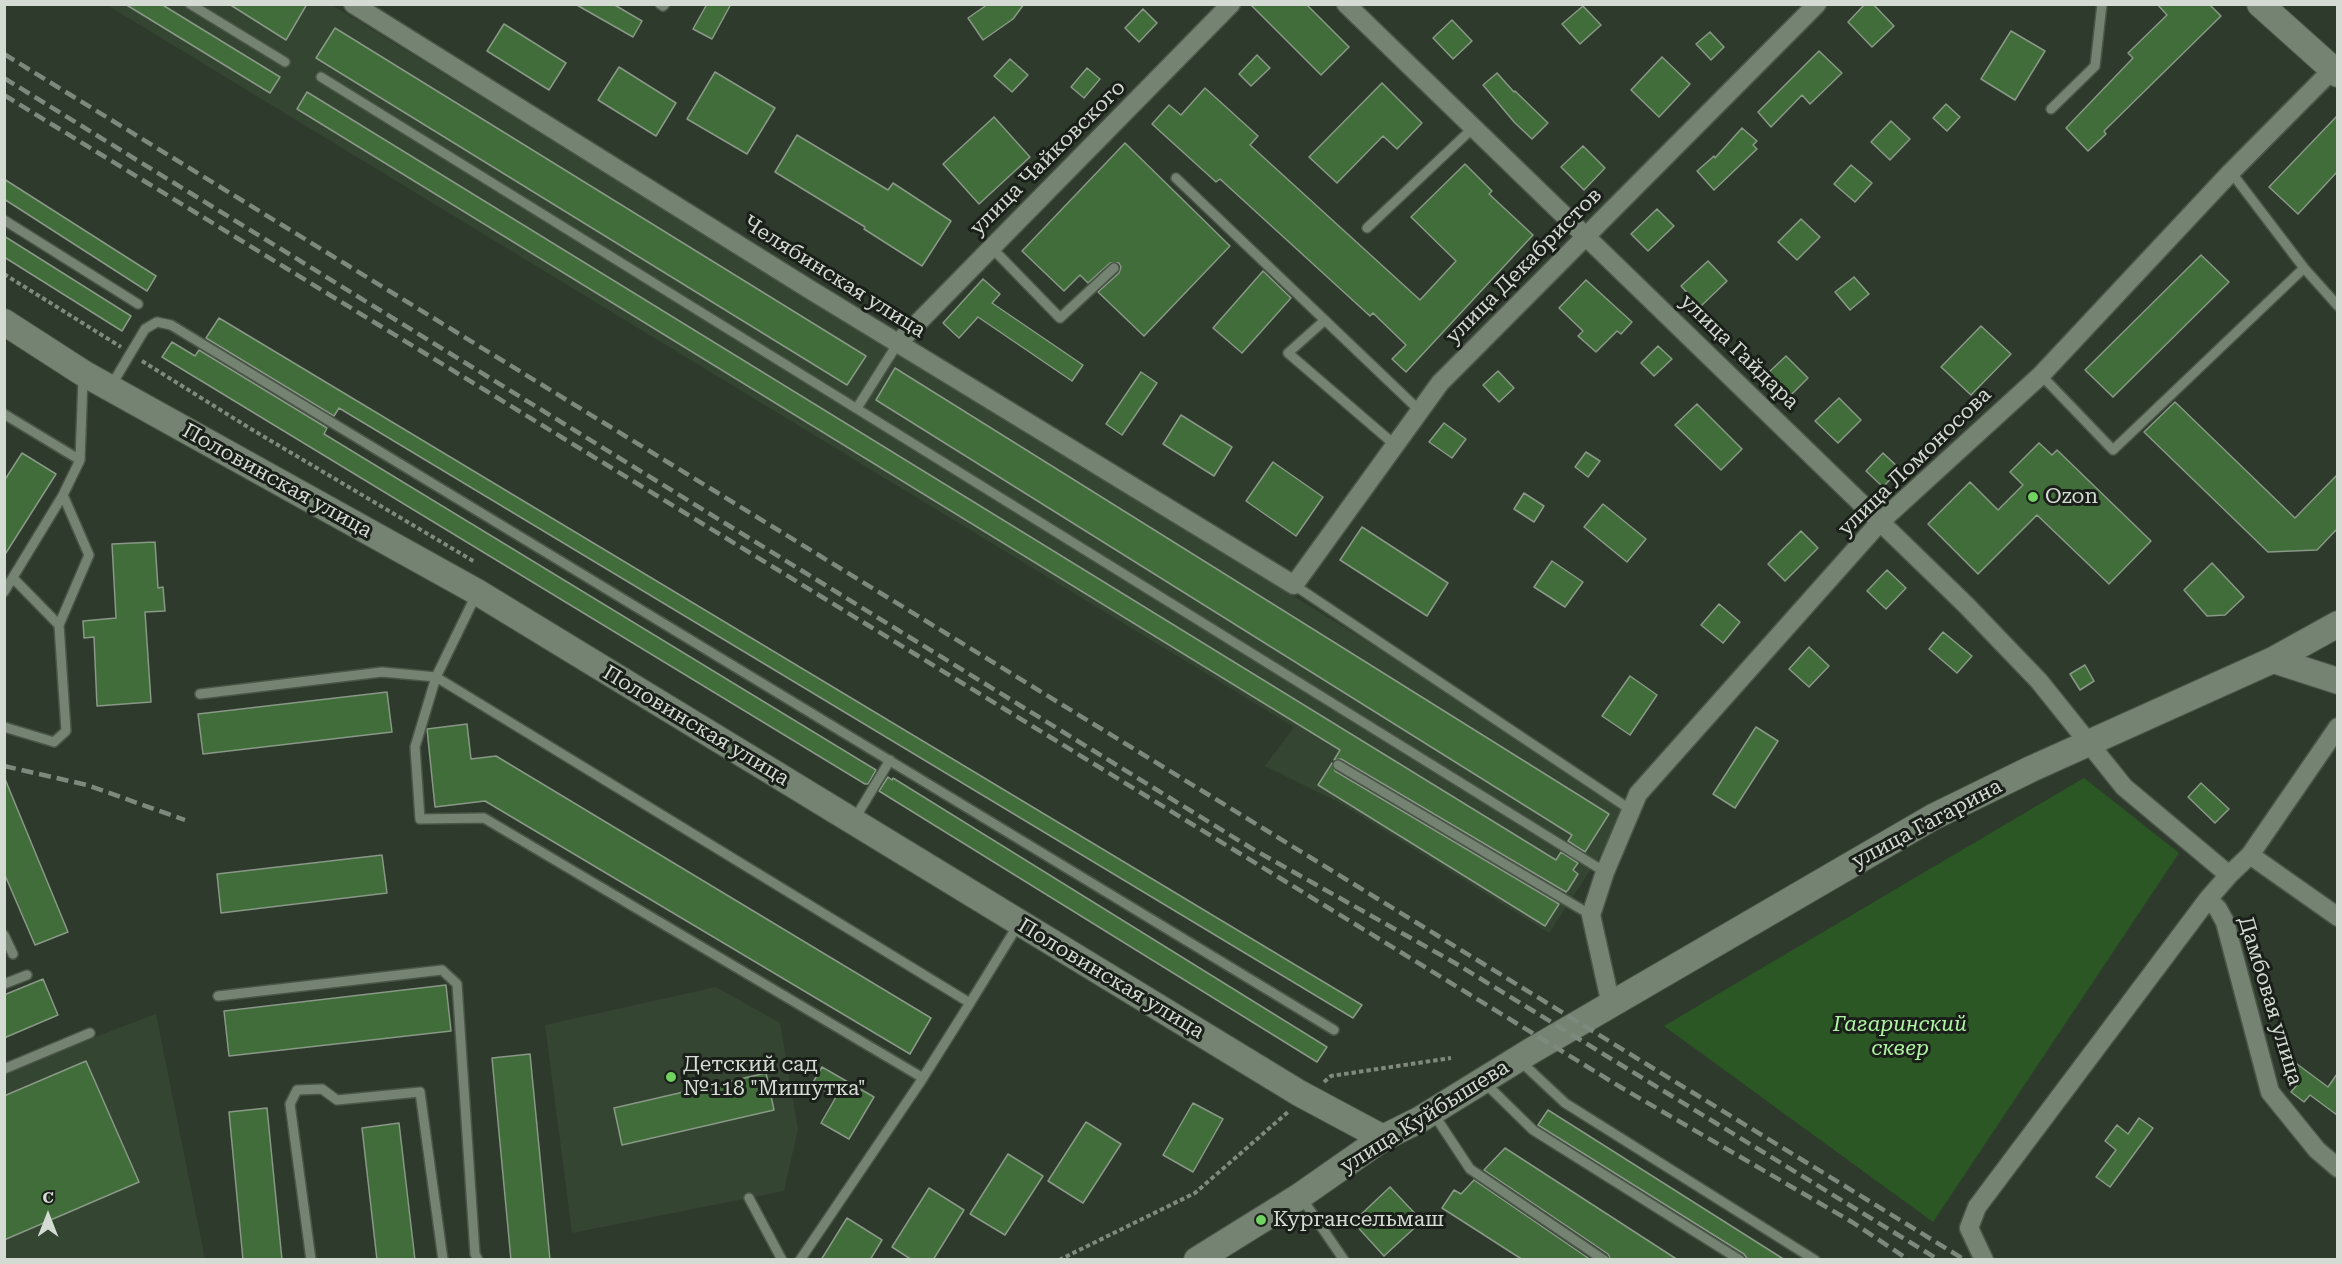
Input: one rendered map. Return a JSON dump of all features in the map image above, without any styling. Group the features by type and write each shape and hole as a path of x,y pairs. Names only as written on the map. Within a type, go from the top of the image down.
{"main road":[{"path":"2260,4 2336,69"},
{"name":"Половинская улица","path":"4,322 83,373 477,592 1306,1097 1383,1138"},
{"name":"улица Гагарина","path":"1524,1055 1933,817 2088,743 2273,660 2337,624"},
{"path":"2273,660 2337,681"},
{"name":"улица Куйбышева","path":"1197,1260 1300,1196 1383,1138 1432,1112 1524,1055"}],"street":[{"name":"Челябинская улица","path":"353,4 898,343 1294,585"},
{"name":"улица Чайковского","path":"898,343 1231,4"},
{"name":"улица Гайдара","path":"1346,4 1966,605 2039,681 2124,787 2229,874"},
{"name":"улица Декабристов","path":"1294,585 1440,383 1817,4"},
{"name":"улица Ломоносова","path":"1591,915 1605,872 1638,794 1880,522 2041,375 2231,172 2336,69"},
{"path":"1984,1260 1970,1228 1977,1207 2208,899 2229,874 2250,855 2337,727"},
{"path":"2250,855 2337,916"},
{"name":"Дамбовая улица","path":"2208,899 2218,909 2225,922 2270,1092 2318,1150 2337,1168"},
{"path":"1591,915 1611,1005"}],"lane":[{"path":"190,4 285,62"},
{"path":"2051,109 2095,66 2102,4"},
{"path":"321,76 1605,872"},
{"path":"1366,228 1474,127"},
{"path":"2231,172 2304,268 2337,306"},
{"path":"1176,178 1420,411"},
{"path":"4,220 138,304"},
{"path":"991,247 1060,318 1114,268"},
{"path":"2041,375 2113,450 2304,268"},
{"path":"1325,320 1288,354 1395,445"},
{"path":"110,388 145,329 158,322 171,325 1334,1030"},
{"path":"857,408 898,343"},
{"path":"4,592 63,495 80,460 83,373"},
{"path":"4,414 80,460"},
{"path":"4,727 54,742 66,731 59,625 88,555 63,495"},
{"path":"13,578 59,625"},
{"path":"1294,585 1631,810"},
{"path":"477,592 436,677 415,747 420,819 484,818 923,1077"},
{"path":"200,694 382,672 436,677 970,1003"},
{"path":"853,822 890,760"},
{"path":"1338,765 1591,915"},
{"path":"800,1260 923,1077 1020,923"},
{"path":"4,934 13,954"},
{"path":"218,996 442,970 457,984 475,1254 478,1260"},
{"path":"4,984 27,975"},
{"path":"4,1069 90,1033"},
{"path":"1524,1055 1565,1103 1815,1260"},
{"path":"1482,1081 1533,1130 1740,1260"},
{"path":"311,1260 290,1104 297,1090 322,1089 337,1100 420,1092 443,1260"},
{"path":"1432,1112 1470,1169 1604,1260"},
{"path":"1300,1196 1344,1260"},
{"path":"749,1198 782,1260"}],"path":[{"path":"1059,1260 1195,1193 1331,1076 1451,1058"}],"shaded area":[{"path":"107,5 332,5 1633,805 1549,933 1340,803 1265,766 1294,727"},
{"name":"Детский сад №118 \"Мишутка\"","path":"716,987 780,1023 798,1129 784,1191 572,1233 545,1025"},
{"path":"156,1014 205,1259 5,1260 5,1071"}],"green space":[{"name":"Гагаринский сквер","path":"2084,778 2179,853 1933,1222 1664,1026"}],"building":[{"path":"125,4 161,4 280,77 270,93"},
{"path":"229,4 307,4 286,40"},
{"path":"575,4 613,4 642,21 633,37"},
{"path":"707,4 731,4 712,39 693,29"},
{"path":"988,4 1024,4 1013,19 983,40 968,18"},
{"path":"1250,4 1306,4 1349,47 1321,75"},
{"path":"1865,4 1873,4 1894,26 1872,47 1848,22"},
{"path":"2157,4 2209,4 2221,16 2104,131 2106,134 2088,151 2066,128 2133,58 2128,53 2167,15"},
{"path":"1583,6 1601,25 1580,44 1562,24"},
{"path":"1143,9 1157,23 1139,42 1125,28"},
{"path":"1452,20 1472,41 1453,59 1433,38"},
{"path":"504,24 566,63 549,90 487,51"},
{"path":"335,28 866,356 847,385 316,58"},
{"path":"2011,31 2045,51 2015,100 1981,79"},
{"path":"1710,32 1724,47 1711,60 1696,44"},
{"path":"1819,51 1842,73 1810,104 1802,95 1771,127 1758,112"},
{"path":"1257,55 1270,68 1251,86 1239,74"},
{"path":"1662,57 1690,84 1659,117 1631,90"},
{"path":"1010,59 1028,75 1012,92 994,76"},
{"path":"619,67 676,103 656,136 598,100"},
{"path":"1087,68 1100,79 1084,98 1071,87"},
{"path":"715,72 775,108 747,154 687,119"},
{"path":"1497,73 1548,123 1532,139 1515,123 1483,85"},
{"path":"1382,83 1422,123 1397,149 1383,136 1337,183 1309,157"},
{"path":"1205,88 1258,136 1250,145 1420,300 1456,261 1411,217 1465,164 1492,191 1489,194 1533,235 1406,372 1392,359 1406,345 1373,313 1370,316 1220,179 1216,182 1152,124 1169,105 1181,115"},
{"path":"307,92 1556,860 1561,852 1578,863 1573,870 1578,874 1566,892 1341,759 1334,760 1340,750 297,109"},
{"path":"1946,104 1960,117 1947,131 1933,118"},
{"path":"2337,116 2337,172 2298,214 2269,187"},
{"path":"994,117 1030,157 979,204 943,164"},
{"path":"1891,121 1910,139 1890,160 1871,142"},
{"path":"1742,128 1757,141 1753,145 1757,149 1714,190 1697,171 1714,156 1715,158"},
{"path":"797,135 888,190 893,183 951,221 922,266 864,229 865,227 775,172"},
{"path":"1125,143 1230,246 1144,336 1098,292 1119,273 1121,267 1119,263 1110,263 1088,283 1080,275 1064,291 1022,251"},
{"path":"1583,146 1605,168 1584,190 1561,167"},
{"path":"1851,165 1872,183 1855,202 1834,184"},
{"path":"4,179 156,276 147,291 4,199"},
{"path":"1657,209 1674,226 1648,251 1631,234"},
{"path":"1801,219 1820,237 1797,260 1778,242"},
{"path":"4,236 131,316 122,331 4,257"},
{"path":"2201,255 2229,282 2113,397 2085,370"},
{"path":"1708,261 1727,281 1700,307 1681,286"},
{"path":"1263,271 1291,298 1242,353 1213,328"},
{"path":"1854,277 1869,294 1850,310 1835,292"},
{"path":"983,279 1000,294 992,303 1083,365 1072,381 978,317 959,338 943,323"},
{"path":"1586,280 1632,322 1621,334 1617,331 1596,352 1578,336 1583,331 1559,308"},
{"path":"219,318 1362,1005 1353,1018 339,408 334,416 206,338"},
{"path":"1981,326 2011,354 1971,395 1941,367"},
{"path":"172,342 195,356 199,350 327,428 324,434 876,770 868,784 162,357"},
{"path":"1658,346 1672,359 1654,376 1641,363"},
{"path":"1786,356 1808,378 1789,397 1767,374"},
{"path":"895,368 1609,814 1585,852 1568,841 1572,835 876,400"},
{"path":"1498,371 1514,388 1499,402 1483,385"},
{"path":"1141,372 1157,383 1122,435 1106,424"},
{"path":"1839,398 1861,420 1838,443 1815,421"},
{"path":"2175,402 2295,518 2337,475 2337,529 2317,550 2268,552 2144,432"},
{"path":"1697,404 1742,449 1721,470 1675,425"},
{"path":"1181,415 1232,447 1214,476 1163,444"},
{"path":"1444,423 1466,439 1452,458 1429,442"},
{"path":"2039,443 2052,455 2057,450 2151,541 2109,584 2037,515 1978,574 1928,524 1970,482 1998,510 2023,485 2010,472"},
{"path":"1586,452 1600,461 1588,477 1575,467"},
{"path":"22,453 56,474 4,556 4,481"},
{"path":"1883,453 1900,469 1883,487 1866,471"},
{"path":"1273,462 1323,497 1296,536 1246,501"},
{"path":"1524,493 1544,506 1534,522 1514,509"},
{"path":"1603,504 1646,539 1627,562 1584,527"},
{"path":"1362,527 1448,583 1427,616 1340,560"},
{"path":"1801,531 1818,548 1785,581 1768,564"},
{"path":"155,542 158,588 163,587 165,611 145,612 151,702 97,706 94,637 84,638 83,621 116,618 112,544"},
{"path":"1552,561 1583,582 1565,607 1534,587"},
{"path":"2212,563 2244,597 2225,615 2207,616 2184,590"},
{"path":"1887,570 1906,588 1886,609 1867,591"},
{"path":"1719,604 1740,622 1723,643 1701,625"},
{"path":"1943,632 1972,656 1957,673 1929,649"},
{"path":"1809,647 1829,666 1809,687 1789,669"},
{"path":"2085,665 2094,681 2080,690 2070,674"},
{"path":"1630,676 1657,695 1630,735 1602,716"},
{"path":"387,692 392,732 203,754 198,714"},
{"path":"467,724 471,759 496,756 931,1018 910,1054 485,801 435,807 427,729"},
{"path":"1756,727 1778,741 1735,808 1713,794"},
{"path":"1332,763 1335,771 1559,904 1545,926 1318,785"},
{"path":"888,777 1327,1047 1317,1062 879,791"},
{"path":"5,779 68,932 35,945 4,873"},
{"path":"2201,783 2229,809 2215,823 2188,797"},
{"path":"382,855 387,893 221,913 217,874"},
{"path":"43,979 58,1015 4,1038 4,995"},
{"path":"446,985 451,1031 229,1056 224,1011"},
{"path":"530,1054 550,1260 511,1260 492,1058"},
{"path":"86,1061 139,1182 4,1240 4,1096"},
{"path":"2297,1064 2328,1087 2337,1074 2337,1115 2310,1095 2304,1102 2291,1092 2297,1085 2287,1077"},
{"path":"822,1067 874,1097 849,1139 821,1123 836,1097 812,1084"},
{"path":"766,1073 774,1110 622,1145 614,1108"},
{"path":"1193,1103 1223,1119 1193,1172 1163,1155"},
{"path":"267,1108 282,1260 243,1260 229,1112"},
{"path":"1548,1110 1785,1260 1748,1260 1744,1254 1538,1125"},
{"path":"2139,1118 2153,1128 2110,1187 2096,1177 2116,1150 2105,1141 2117,1125 2128,1134"},
{"path":"1086,1122 1121,1144 1083,1203 1048,1181"},
{"path":"399,1123 415,1260 377,1260 362,1128"},
{"path":"1505,1148 1678,1260 1611,1260 1608,1254 1484,1170"},
{"path":"1008,1154 1043,1176 1005,1235 970,1214"},
{"path":"1474,1180 1591,1260 1523,1260 1442,1208 1454,1190 1461,1194"},
{"path":"1390,1187 1422,1221 1384,1256 1353,1222"},
{"path":"929,1188 964,1210 933,1260 912,1260 892,1247"},
{"path":"847,1218 882,1240 870,1260 821,1260"}],"railway":[{"path":"4,54 1965,1260"},
{"path":"4,78 1251,848 1455,963 1939,1260"},
{"path":"4,95 1622,1088 1852,1222 1909,1260"},
{"path":"4,766 87,785 185,820"}],"place":[{"name":"Ozon","path":"2033,497"},
{"name":"Детский сад №118 \"Мишутка\"","path":"671,1077"},
{"name":"Кургансельмаш","path":"1261,1220"}]}
